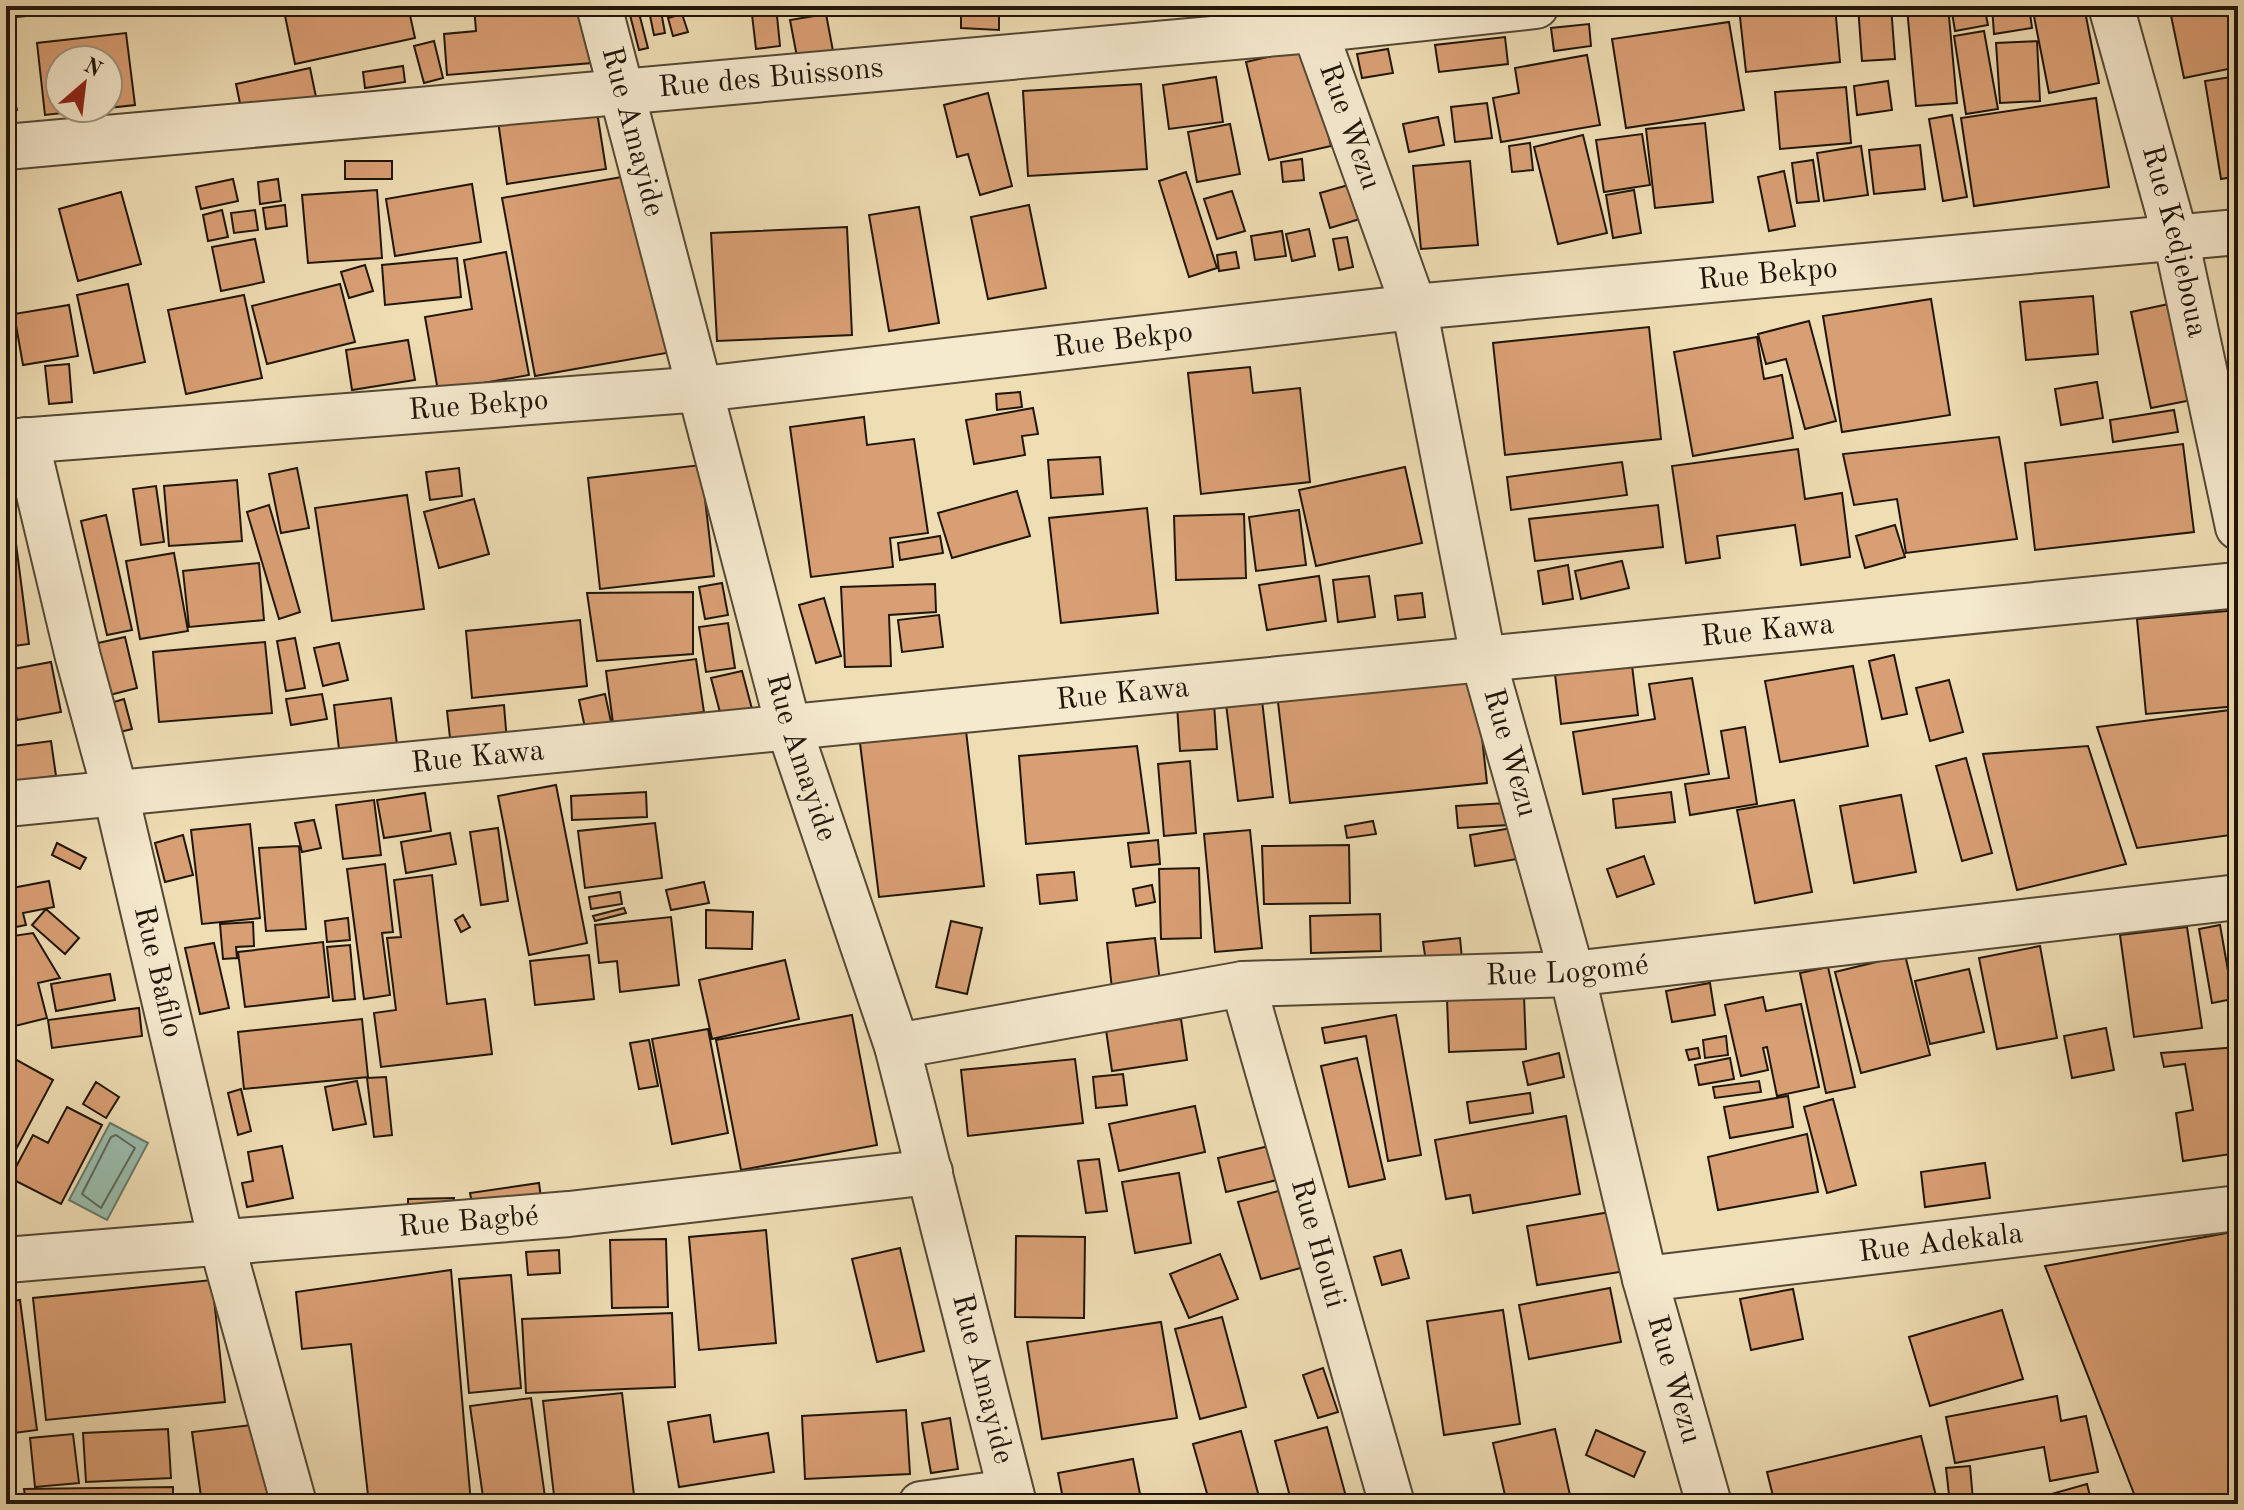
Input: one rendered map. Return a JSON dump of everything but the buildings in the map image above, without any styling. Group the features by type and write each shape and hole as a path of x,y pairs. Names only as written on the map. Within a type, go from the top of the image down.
{"street":[{"name":"Rue Amayide","path":"599,6 788,725 897,1046 1012,1498"},
{"name":"Rue des Buissons","path":"6,147 620,89 1309,18 1536,6"},
{"name":"Rue Kedjeboua","path":"2111,6 2176,239 2238,527"},
{"name":"Rue Wezu","path":"1309,18 1351,124 1414,307 1484,662 1572,974 1645,1279 1709,1504"},
{"name":"Rue Bekpo","path":"16,441 702,389 1414,307 2238,232"},
{"name":"Rue Bafilo","path":"16,441 116,795 221,1241 294,1504"},
{"name":"Rue Kawa","path":"6,804 788,725 1484,662 2238,585"},
{"name":"Rue Logomé","path":"897,1046 1243,984 1572,974 2238,897"},
{"name":"Rue Houti","path":"1243,984 1392,1504"},
{"name":"Rue Bagbé","path":"6,1260 569,1214 930,1172"},
{"name":"Rue Adekala","path":"1645,1279 2238,1208"},
{"path":"921,1504 1012,1498"}],"water":[{"path":"110,1123 148,1143 107,1220 69,1200"}]}
